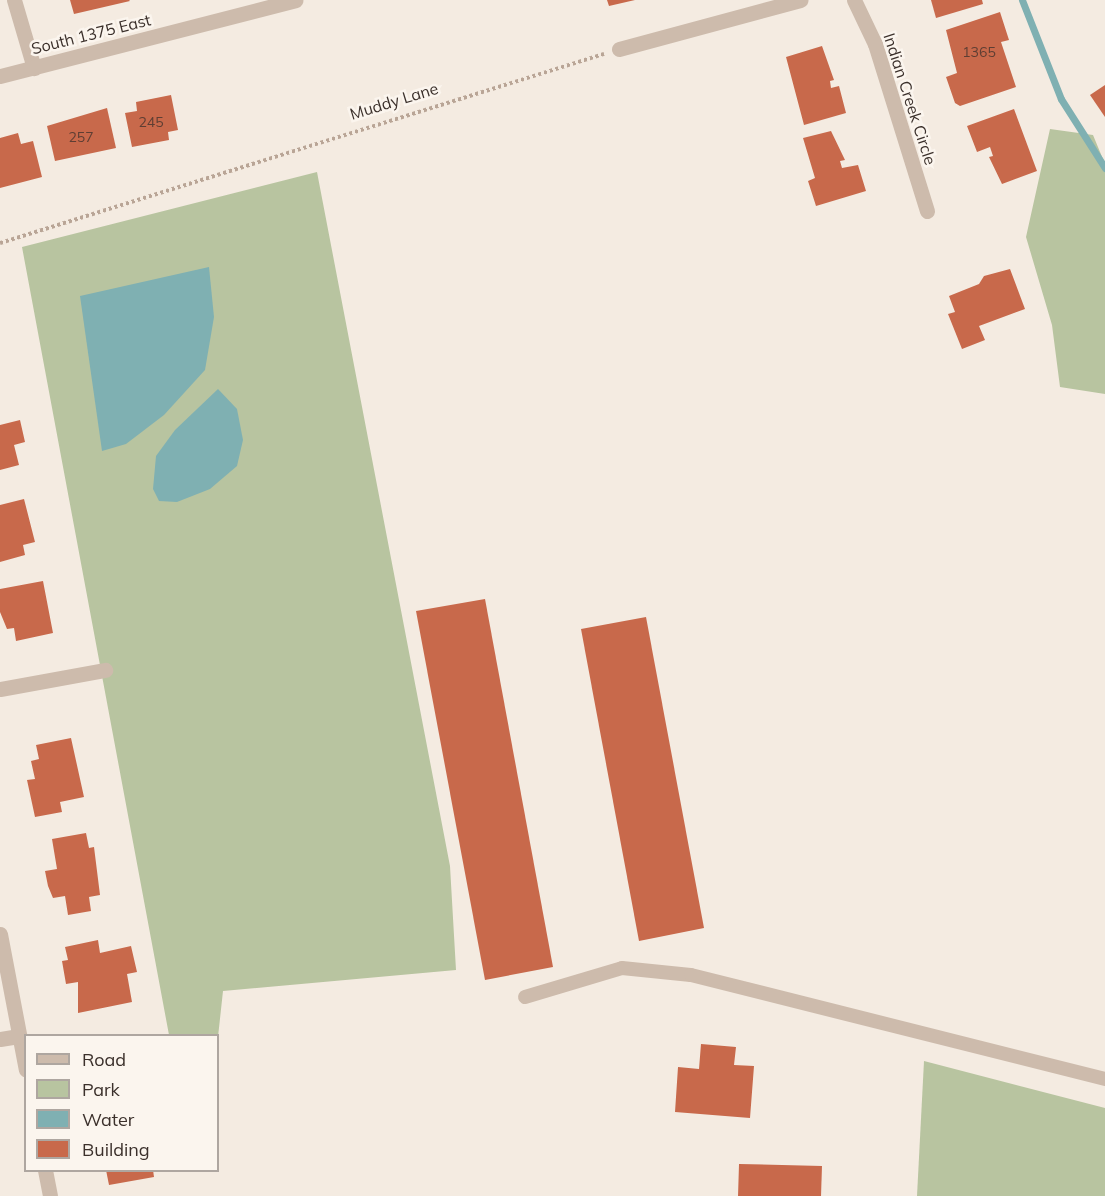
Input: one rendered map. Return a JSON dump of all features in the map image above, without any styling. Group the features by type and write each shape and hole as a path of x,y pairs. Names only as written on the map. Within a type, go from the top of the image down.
{"street":[{"path":"14,0 34,68"},
{"name":"South 1375 East","path":"0,76 296,0"},
{"path":"619,49 801,0"},
{"name":"Indian Creek Circle","path":"854,0 875,44 927,211"},
{"path":"0,689 105,670"},
{"path":"0,934 24,1060"},
{"path":"0,1039 19,1036"},
{"path":"45,1172 50,1196"}],"lane":[{"path":"525,997 622,969 692,975 1105,1079"}],"path":[{"name":"Muddy Lane","path":"0,243 619,49"}],"green space":[{"path":"1050,129 1093,135 1105,164 1105,394 1060,387 1052,325 1026,237"},
{"path":"317,172 450,866 456,970 223,991 218,1034 169,1034 22,247"},
{"path":"924,1061 1105,1108 1105,1196 917,1196"}],"water":[{"path":"209,267 214,317 205,370 164,415 126,444 102,451 80,296"},
{"path":"218,389 237,409 243,440 237,466 210,489 177,502 159,501 153,489 156,456 175,430"}],"building":[{"path":"70,0 129,0 130,1 74,14"},
{"path":"607,0 635,0 609,6"},
{"path":"931,0 982,0 983,4 936,18"},
{"path":"1000,12 1009,40 1001,42 1016,87 960,106 955,103 946,77 957,73 946,30"},
{"path":"822,46 834,80 830,81 831,88 839,86 846,113 804,125 786,57"},
{"path":"1105,85 1105,117 1090,95"},
{"path":"171,95 178,130 168,132 169,140 132,147 125,113 137,111 136,102"},
{"path":"107,108 116,148 55,161 47,126"},
{"path":"1014,109 1037,171 1002,184 989,157 993,156 990,147 977,152 967,126"},
{"path":"831,131 845,160 840,161 842,168 858,165 866,191 816,206 808,181 815,178 803,138"},
{"path":"18,133 21,144 33,141 42,177 0,188 0,138"},
{"path":"1010,269 1025,309 979,326 985,340 962,349 948,314 955,312 949,296 979,284 984,276"},
{"path":"20,420 25,442 14,445 19,465 0,470 0,425"},
{"path":"24,499 35,542 23,545 25,555 0,562 0,505"},
{"path":"43,581 53,633 16,641 14,628 7,629 0,612 0,589"},
{"path":"485,599 553,967 485,980 416,611"},
{"path":"646,617 704,928 639,941 581,629"},
{"path":"71,738 84,797 60,802 62,812 35,817 27,780 35,779 31,761 39,759 36,745"},
{"path":"86,833 89,848 94,847 100,895 89,897 91,911 68,915 65,896 53,898 48,886 45,871 57,869 52,839"},
{"path":"98,940 100,953 131,946 137,972 127,974 132,1002 78,1013 78,982 66,984 62,961 68,960 65,947"},
{"path":"701,1044 736,1047 734,1065 754,1066 750,1118 675,1112 678,1067 699,1069"},
{"path":"739,1164 822,1166 821,1196 738,1196"},
{"path":"106,1172 153,1172 154,1177 109,1185"}],"waterway":[{"path":"1022,0 1061,99 1105,168"}]}
